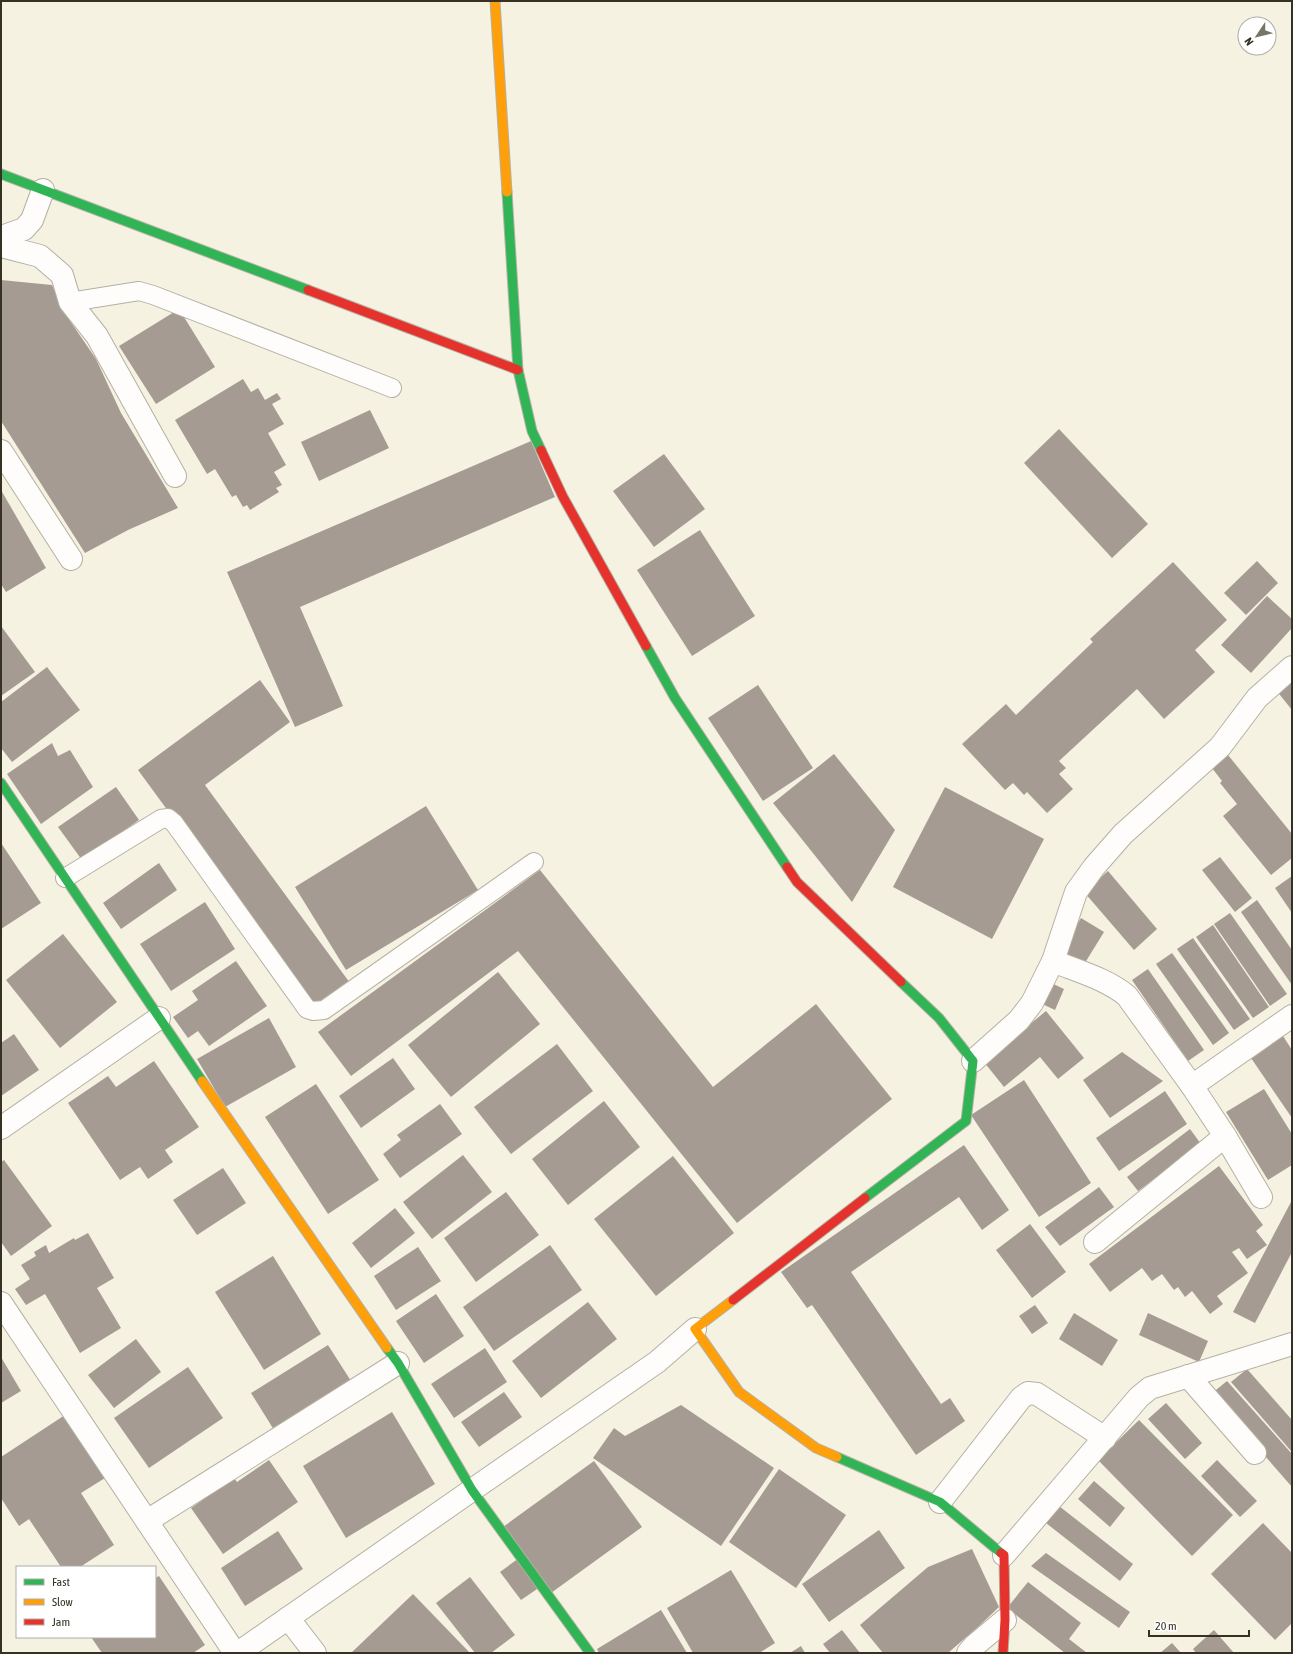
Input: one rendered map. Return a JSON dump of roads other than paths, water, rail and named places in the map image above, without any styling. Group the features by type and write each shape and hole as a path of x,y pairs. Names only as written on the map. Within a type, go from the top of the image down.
{"street":[{"path":"495,1 518,370 532,431 563,497 680,704 797,882 939,1018 973,1061"},
{"path":"1,174 518,370"},
{"path":"1,237 24,229 32,220 43,190"},
{"path":"1,246 40,256 62,275 70,302 97,336 175,476"},
{"path":"1,451 71,559"},
{"path":"238,1653 657,1362 695,1329 966,1121 973,1061 1019,1020 1032,1003 1053,961 1076,892 1094,867 1123,834 1220,747 1257,698 1292,667"},
{"path":"1,783 159,1018 398,1363 472,1490 571,1624 590,1653"},
{"path":"1053,961 1119,989 1127,996 1192,1086 1225,1136 1261,1197"},
{"path":"1192,1086 1292,1016"},
{"path":"1,1128 159,1018"},
{"path":"1095,1242 1225,1136"},
{"path":"1,1303 235,1653"},
{"path":"695,1329 739,1392 816,1448 940,1502 1004,1555"},
{"path":"1004,1653 1004,1555 1140,1397 1150,1388 1292,1344"},
{"path":"147,1521 398,1363"},
{"path":"1188,1376 1255,1453"},
{"path":"940,1502 1021,1398 1028,1393 1037,1394 1105,1438"},
{"path":"288,1618 315,1653"},
{"path":"968,1653 974,1646 1005,1620"}],"lane":[{"path":"70,302 139,291 153,295 392,388"},
{"path":"65,878 161,819 168,818 174,823 307,1009 313,1011 324,1010 534,862"}]}
